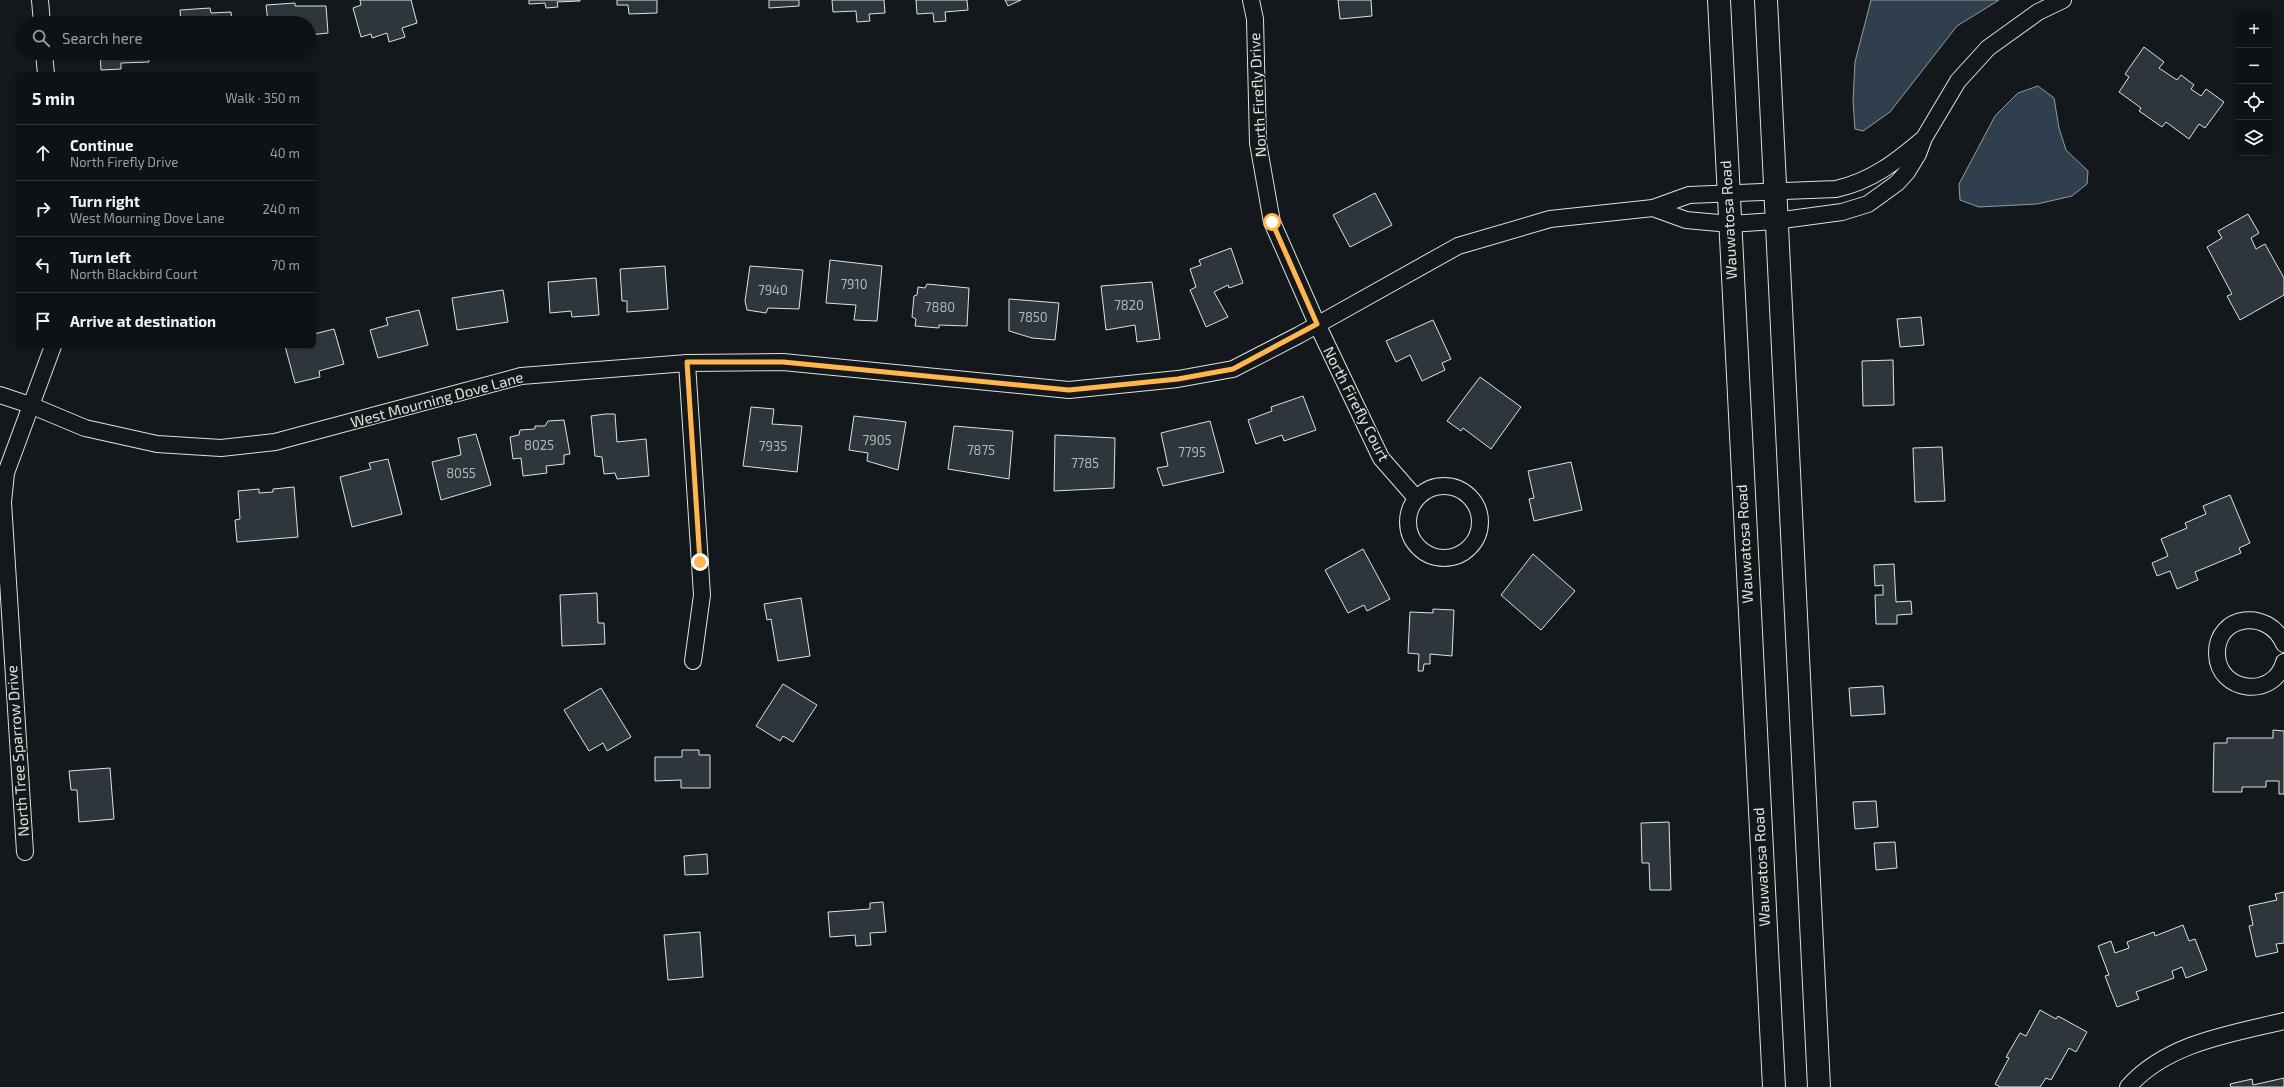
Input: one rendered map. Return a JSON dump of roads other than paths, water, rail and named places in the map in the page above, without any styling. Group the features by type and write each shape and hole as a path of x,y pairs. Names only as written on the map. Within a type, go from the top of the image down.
{"main road":[{"name":"Wauwatosa Road","path":"1719,0 1774,1087"},
{"path":"1766,0 1775,221 1819,1087"}],"street":[{"path":"40,0 41,16"},
{"name":"North Firefly Drive","path":"1251,0 1255,19 1258,143 1272,222 1317,324"},
{"path":"1653,208 1686,220 1730,224 1775,221 1842,212 1859,208 1878,198 1897,184 1907,172 1918,154 1924,138 1958,81 1988,48 2038,12 2062,0"},
{"path":"45,60 46,72"},
{"path":"1653,208 1689,195 1774,193 1836,189 1852,186 1881,172 1924,138"},
{"name":"West Mourning Dove Lane","path":"0,395 30,405 85,428 157,444 222,448 275,442 521,376 687,362 783,362 1069,390 1178,379 1233,369 1458,246 1550,219 1653,208"},
{"name":"North Firefly Court","path":"1317,324 1381,458 1416,498"},
{"name":"North Tree Sparrow Drive","path":"25,852 3,502 6,473 52,348"},
{"path":"687,362 702,595 693,661"},
{"path":"1437,486 1450,486 1461,490 1471,498 1478,508 1480,526 1474,543 1465,552 1454,557 1443,559 1431,557 1421,551 1413,542 1408,531 1407,520 1410,508 1416,498 1426,490 1437,486"},
{"path":"2284,644 2281,636 2273,627 2264,622 2252,619 2241,621 2231,626 2223,634 2218,644 2217,654 2219,665 2225,676 2233,683 2244,687 2256,688 2267,684 2276,678 2284,662"},
{"path":"2128,1087 2139,1075 2168,1056 2207,1040 2284,1020"}],"water":[{"path":"1871,0 1999,0 1957,26 1890,112 1863,131 1855,129 1853,101 1855,62"},
{"path":"2038,86 2054,98 2059,128 2066,150 2088,171 2087,184 2072,196 2037,204 1979,207 1960,200 1959,184 1995,116 2018,93"}]}
